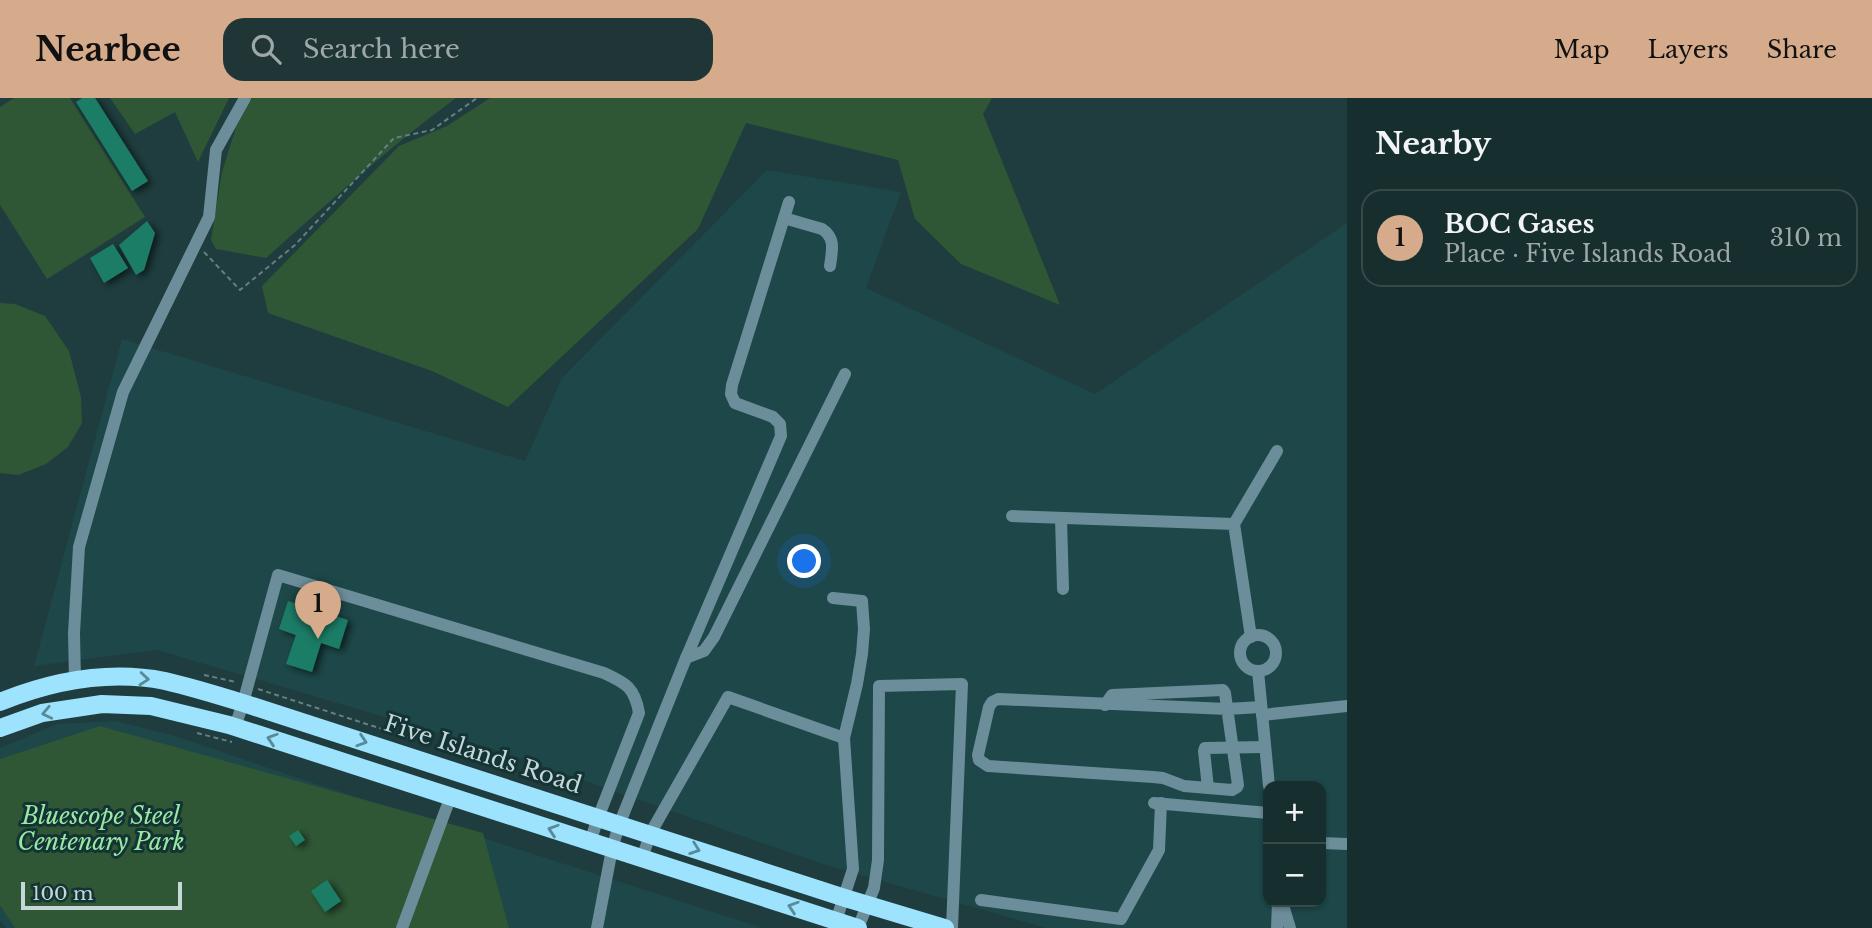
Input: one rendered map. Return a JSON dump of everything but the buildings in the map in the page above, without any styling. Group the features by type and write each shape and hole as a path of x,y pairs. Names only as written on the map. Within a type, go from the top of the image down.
{"main road":[{"name":"Five Islands Road","path":"0,702 27,691 75,680 115,677 163,681 243,703 945,928"},
{"path":"0,729 42,713 102,704 151,706 237,735 452,797 858,928"}],"street":[{"path":"75,680 74,633 79,547 123,393 209,217 216,150 245,98"},
{"path":"597,928 611,849 619,825 686,658 781,436 780,424 773,417 735,403 731,394 789,202"},
{"path":"784,218 828,233 833,244 830,266"},
{"path":"686,658 704,651 714,637 845,374"},
{"path":"1251,637 1234,524 1277,451"},
{"path":"1012,516 1234,524"},
{"path":"1061,518 1063,589"},
{"path":"237,735 243,703 278,575 604,673 621,681 631,690 637,700 639,713 590,842"},
{"path":"833,598 862,601 863,620 862,654 844,738 853,869 836,921"},
{"path":"1258,635 1268,638 1275,645 1276,656 1269,668 1258,671 1248,668 1241,658 1242,646 1251,637 1258,635"},
{"path":"1258,671 1268,781"},
{"path":"858,928 874,888 878,860 879,685 962,684 952,928"},
{"path":"1105,705 1112,695 1220,690 1225,693 1227,709 1233,747 1237,787 1232,790 1184,786 1163,778 988,765 979,760 989,707 998,699 1105,705 1227,709 1261,711 1347,706"},
{"path":"642,859 650,834 729,697 844,738"},
{"path":"1208,788 1205,748 1265,747"},
{"path":"1183,806 1184,786"},
{"path":"402,928 452,797"},
{"path":"981,900 1121,919 1158,850 1158,803 1263,813"},
{"path":"1326,843 1347,845"},
{"path":"1277,928 1279,907"},
{"path":"1282,907 1290,928"}],"path":[{"path":"196,244 240,290 295,245 394,138 432,130 477,98"},
{"path":"187,730 211,738 237,735"}],"shaded area":[{"path":"767,170 901,192 866,288 1095,394 1347,223 1347,928 1046,928 826,865 493,749 157,650 34,666 122,339 525,461 562,378"},
{"name":"Bluescope Steel Centenary Park","path":"115,721 175,736 763,928 6,928 0,920 0,748 57,724"}],"green space":[{"path":"14,98 70,98 145,217 47,279 0,205 0,107"},
{"path":"110,98 229,98 198,162 175,112 135,134"},
{"path":"252,98 456,98 383,156 266,258 216,249 211,240 222,172 236,127"},
{"path":"490,98 992,98 983,114 1060,305 961,264 915,219 898,160 746,123 698,229 508,407 432,371 268,313 262,286 399,146 447,126"},
{"path":"0,303 15,304 45,316 69,351 81,397 82,423 68,447 46,464 18,475 0,473"},
{"name":"Bluescope Steel Centenary Park","path":"100,726 483,833 509,928 15,928 0,905 0,759"}],"place":[{"name":"BOC Gases","path":"318,639"}]}
